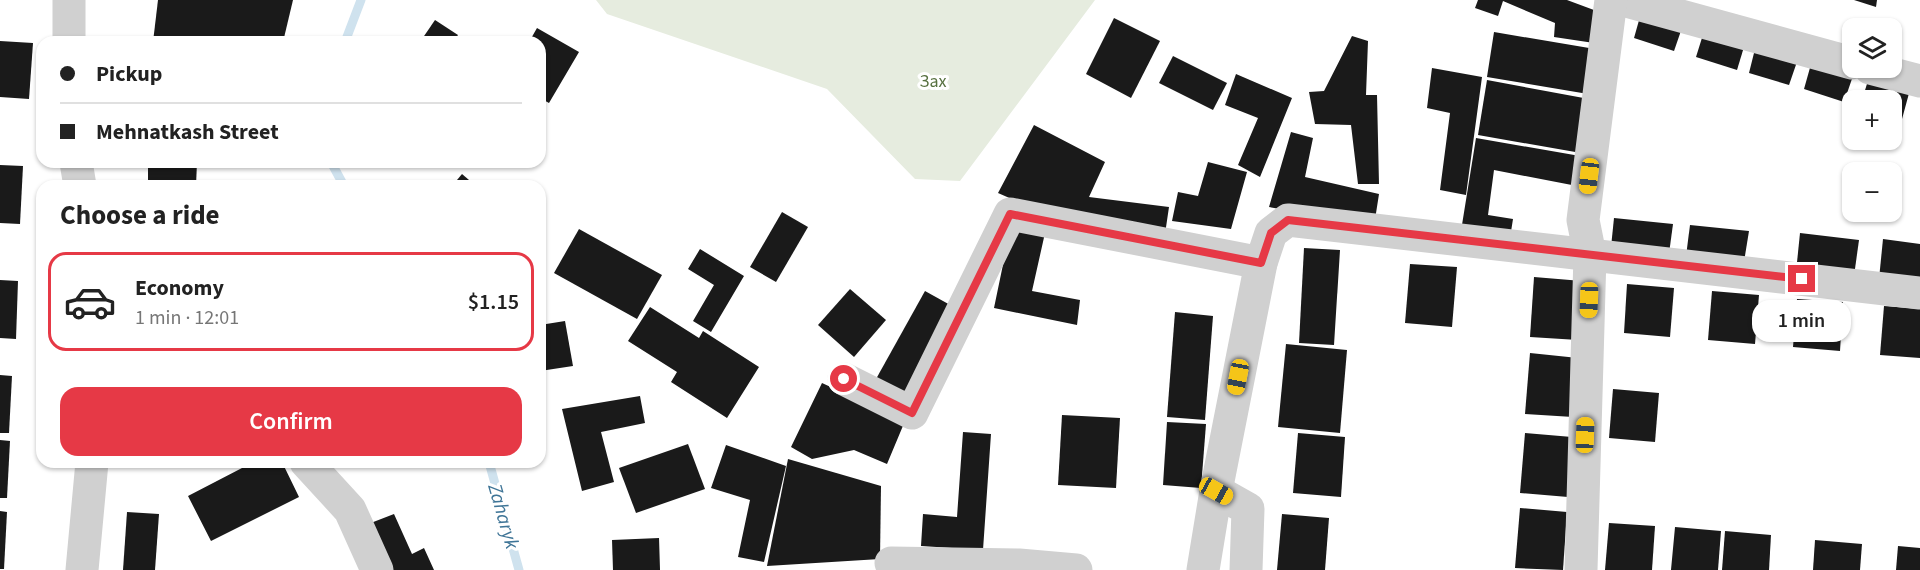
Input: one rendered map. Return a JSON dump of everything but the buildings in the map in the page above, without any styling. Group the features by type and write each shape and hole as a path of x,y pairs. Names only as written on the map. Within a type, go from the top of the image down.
{"street":[{"path":"69,0 69,36"},
{"path":"1581,570 1590,255 1583,220 1611,0"},
{"path":"1623,0 1842,60"},
{"path":"1902,76 1920,81"},
{"path":"844,379 912,413 1010,214 1261,263"},
{"path":"1203,570 1216,491 1261,263 1271,233 1288,220 1920,293"},
{"path":"82,570 91,468"},
{"path":"312,468 350,510 377,570"},
{"path":"1216,491 1248,509 1246,570"},
{"path":"891,563 1019,565 1076,570"}],"green space":[{"name":"Зах","path":"596,0 1095,0 960,181 915,179 827,89 607,14"}],"waterway":[{"name":"Zaharyk","path":"347,36 361,0"},
{"name":"Zaharyk","path":"334,168 341,180"},
{"name":"Zaharyk","path":"491,468 519,570"}],"route":[{"path":"844,379 912,413 1010,214 1261,263 1271,233 1288,220 1802,279"}]}
